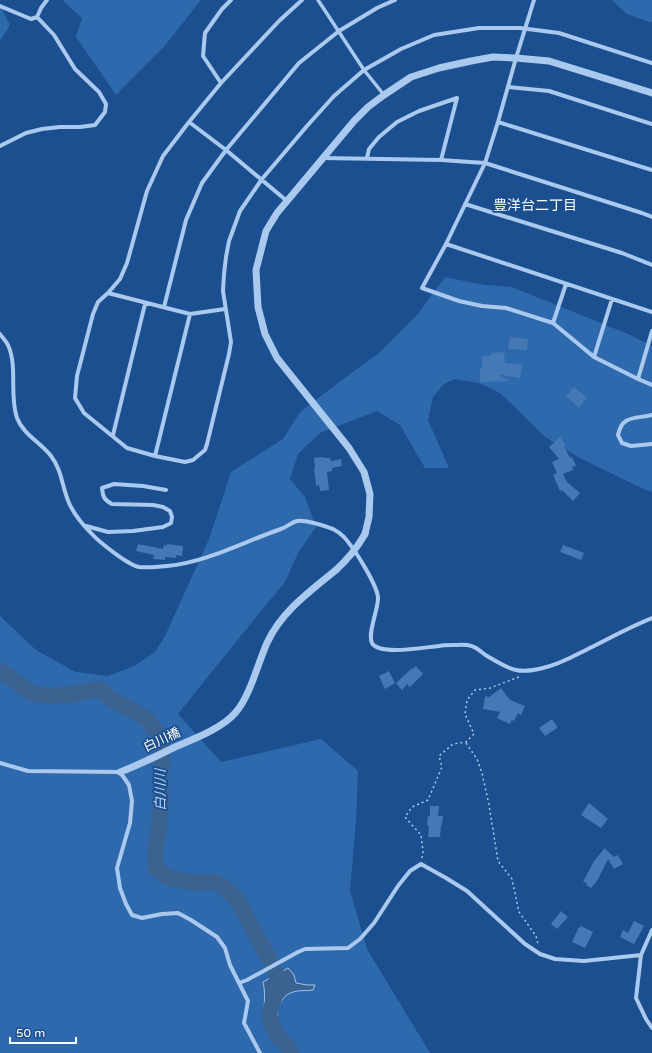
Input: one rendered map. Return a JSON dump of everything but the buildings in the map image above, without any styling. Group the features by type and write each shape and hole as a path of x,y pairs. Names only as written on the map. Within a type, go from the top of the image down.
{"street":[{"path":"0,6 31,19 37,17 47,0"},
{"path":"221,83 203,56 205,33 230,0"},
{"path":"302,0 278,21 221,83 163,156 147,191 127,263 120,279 98,302 93,314 77,376 75,398 84,413 113,435 127,448 155,456 185,462 193,460 204,450 207,444 230,354 231,342 223,291 224,274 229,241 240,211 262,179 307,126 334,96 364,70 400,49 434,35 479,28 525,29 559,33 652,63"},
{"path":"318,0 364,70 384,95"},
{"path":"164,308 186,220 202,183 226,150 299,63 339,31 378,8 395,0"},
{"path":"534,0 485,163 446,244 422,288 459,301 482,306 506,308 553,323 594,357 652,385"},
{"path":"0,146 26,133 42,129 60,127 80,128 95,125 105,112 106,104 99,92 75,69 54,35 37,17"},
{"name":"白川橋","path":"120,772 205,734 225,722 236,712 245,698 268,642 282,619 298,602 351,556 359,546 365,534 369,517 370,494 364,472 346,444 277,358 265,334 258,307 256,270 266,231 277,213 354,121 368,107 411,78 439,68 493,57 549,61 652,93"},
{"path":"508,87 549,91 652,124"},
{"path":"367,158 369,149 379,137 397,122 419,111 457,98 441,160"},
{"path":"189,122 262,179 287,201"},
{"path":"498,122 652,170"},
{"path":"323,158 441,160 485,163 652,217"},
{"path":"465,204 622,253 652,265"},
{"path":"446,244 652,312"},
{"path":"553,323 566,284"},
{"path":"108,293 145,304 190,314 226,309"},
{"path":"594,357 612,299"},
{"path":"113,435 145,304"},
{"path":"155,456 190,314"},
{"path":"638,379 652,331"},
{"path":"0,334 8,346 11,360 15,410 21,426 40,444 58,466 69,504 76,515 91,533 134,566 154,568 188,563 206,558 286,527 296,521 310,521 343,535 353,548 364,567 378,598 372,627 371,641 374,645 382,649 393,650 440,645 472,646 517,671 545,668 564,662 633,626 652,618"},
{"path":"652,415 626,420 619,426 618,434 622,443 631,446 652,444"},
{"path":"86,526 108,532 133,531 163,527 171,523 172,517 170,511 153,504 112,504 106,501 102,488 114,484 143,486 166,490"},
{"path":"0,762 28,770 120,772 129,784 132,801 130,823 117,868 120,888 126,904 132,915 142,918 162,914 178,913 217,937 225,948 230,965 248,1001 244,1023 260,1053"},
{"path":"239,983 305,949 348,948 360,939 374,923 398,886 410,871 421,864 467,891 525,944 540,954 555,959 584,961 641,954"},
{"path":"652,930 641,954 636,998 646,1020 652,1028"}],"path":[{"path":"421,864 423,851 421,835 405,816 412,807 428,800 442,767 439,756 453,744 466,742 474,734 465,714 467,700 475,690 490,688 518,679 526,671"},
{"path":"466,742 477,759 482,773 498,861 512,879 519,912 536,936 540,954"}],"shaded area":[{"path":"201,0 163,48 116,95 76,37 82,18 63,1"},
{"path":"612,0 652,0 652,22 627,14"},
{"path":"0,5 10,25 0,40"},
{"path":"445,277 484,285 512,287 628,334 652,346 652,492 580,458 545,437 500,393 479,383 455,379 444,384 433,397 428,420 449,468 425,468 400,425 377,411 320,433 298,454 290,479 305,497 316,527 299,551 285,582 178,714 221,762 321,739 358,771 356,821 350,891 367,949 430,1053 0,1053 0,614 2,618 36,650 76,672 108,676 134,666 155,652 165,636 209,539 231,472 283,439 300,412 380,352 418,314"},
{"path":"288,968 294,975 296,983 315,985 313,990 293,992 283,999 277,1016 280,1034 272,1036 267,1028 264,1016 263,982"}],"waterway":[{"name":"白川川","path":"0,671 8,675 28,691 36,694 54,696 99,689 111,699 146,718 156,731 161,741 162,761 160,780 160,818 155,854 155,867 169,878 194,883 215,882 228,890 237,899 269,959"},
{"name":"白川川","path":"276,973 276,992 269,1015 276,1034 291,1053"}],"district":[{"name":"豊洋台二丁目","path":"535,205"}]}
